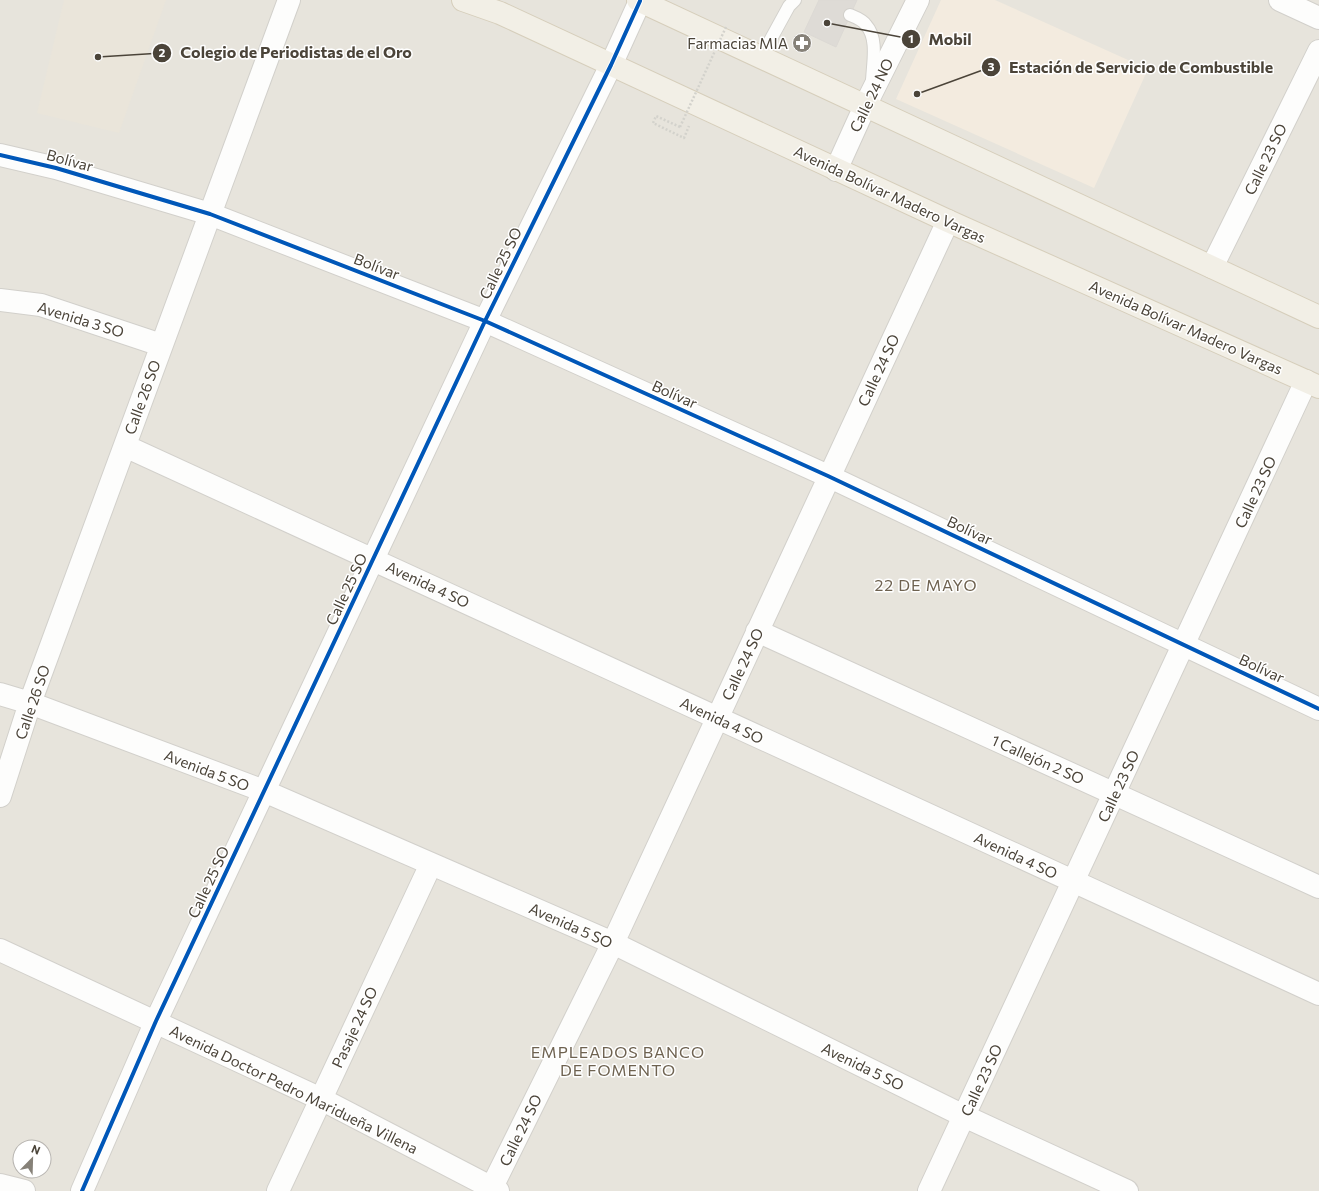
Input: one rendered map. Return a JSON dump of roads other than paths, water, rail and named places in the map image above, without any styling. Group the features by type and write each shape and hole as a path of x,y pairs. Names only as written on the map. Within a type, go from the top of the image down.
{"main road":[{"name":"Avenida Bolívar Madero Vargas","path":"463,0 500,13 836,170 1313,384"},
{"path":"639,1 761,57 868,99 1212,267 1319,317"}],"street":[{"name":"Calle 26 SO","path":"0,796 30,703 289,0"},
{"name":"Calle 24 NO","path":"836,170 868,99 918,0"},
{"path":"1280,0 1319,18"},
{"name":"Calle 25 SO","path":"82,1191 156,1021 485,321 611,65 639,1"},
{"name":"Calle 23 SO","path":"1212,267 1319,51"},
{"name":"Bolívar","path":"0,155 56,168 210,214 485,321 828,476 1319,709"},
{"name":"Calle 24 SO","path":"493,1190 613,943 828,476 948,221"},
{"name":"Avenida 3 SO","path":"0,300 40,305 162,345"},
{"name":"Calle 23 SO","path":"930,1191 1184,645 1313,384"},
{"name":"Avenida 4 SO","path":"125,446 1319,994"},
{"name":"1 Callejón 2 SO","path":"757,631 1319,887"},
{"name":"Avenida 5 SO","path":"0,694 30,703 264,791 613,943 964,1116 1127,1191"},
{"name":"Pasaje 24 SO","path":"278,1191 431,864"},
{"name":"Avenida Doctor Pedro Maridueña Villena","path":"0,950 156,1021 321,1099 493,1190"},
{"path":"0,1185 24,1191"}],"lane":[{"path":"761,57 789,6 795,0"},
{"path":"850,15 866,24 874,44 868,99"}],"place":[{"name":"Mobil","path":"827,23"},
{"name":"Farmacias MIA","path":"802,43"},
{"name":"Colegio de Periodistas de el Oro","path":"98,57"},
{"name":"Estación de Servicio de Combustible","path":"917,94"}],"district":[{"name":"22 DE MAYO","path":"926,584"},
{"name":"EMPLEADOS BANCO DE FOMENTO","path":"618,1060"}]}
